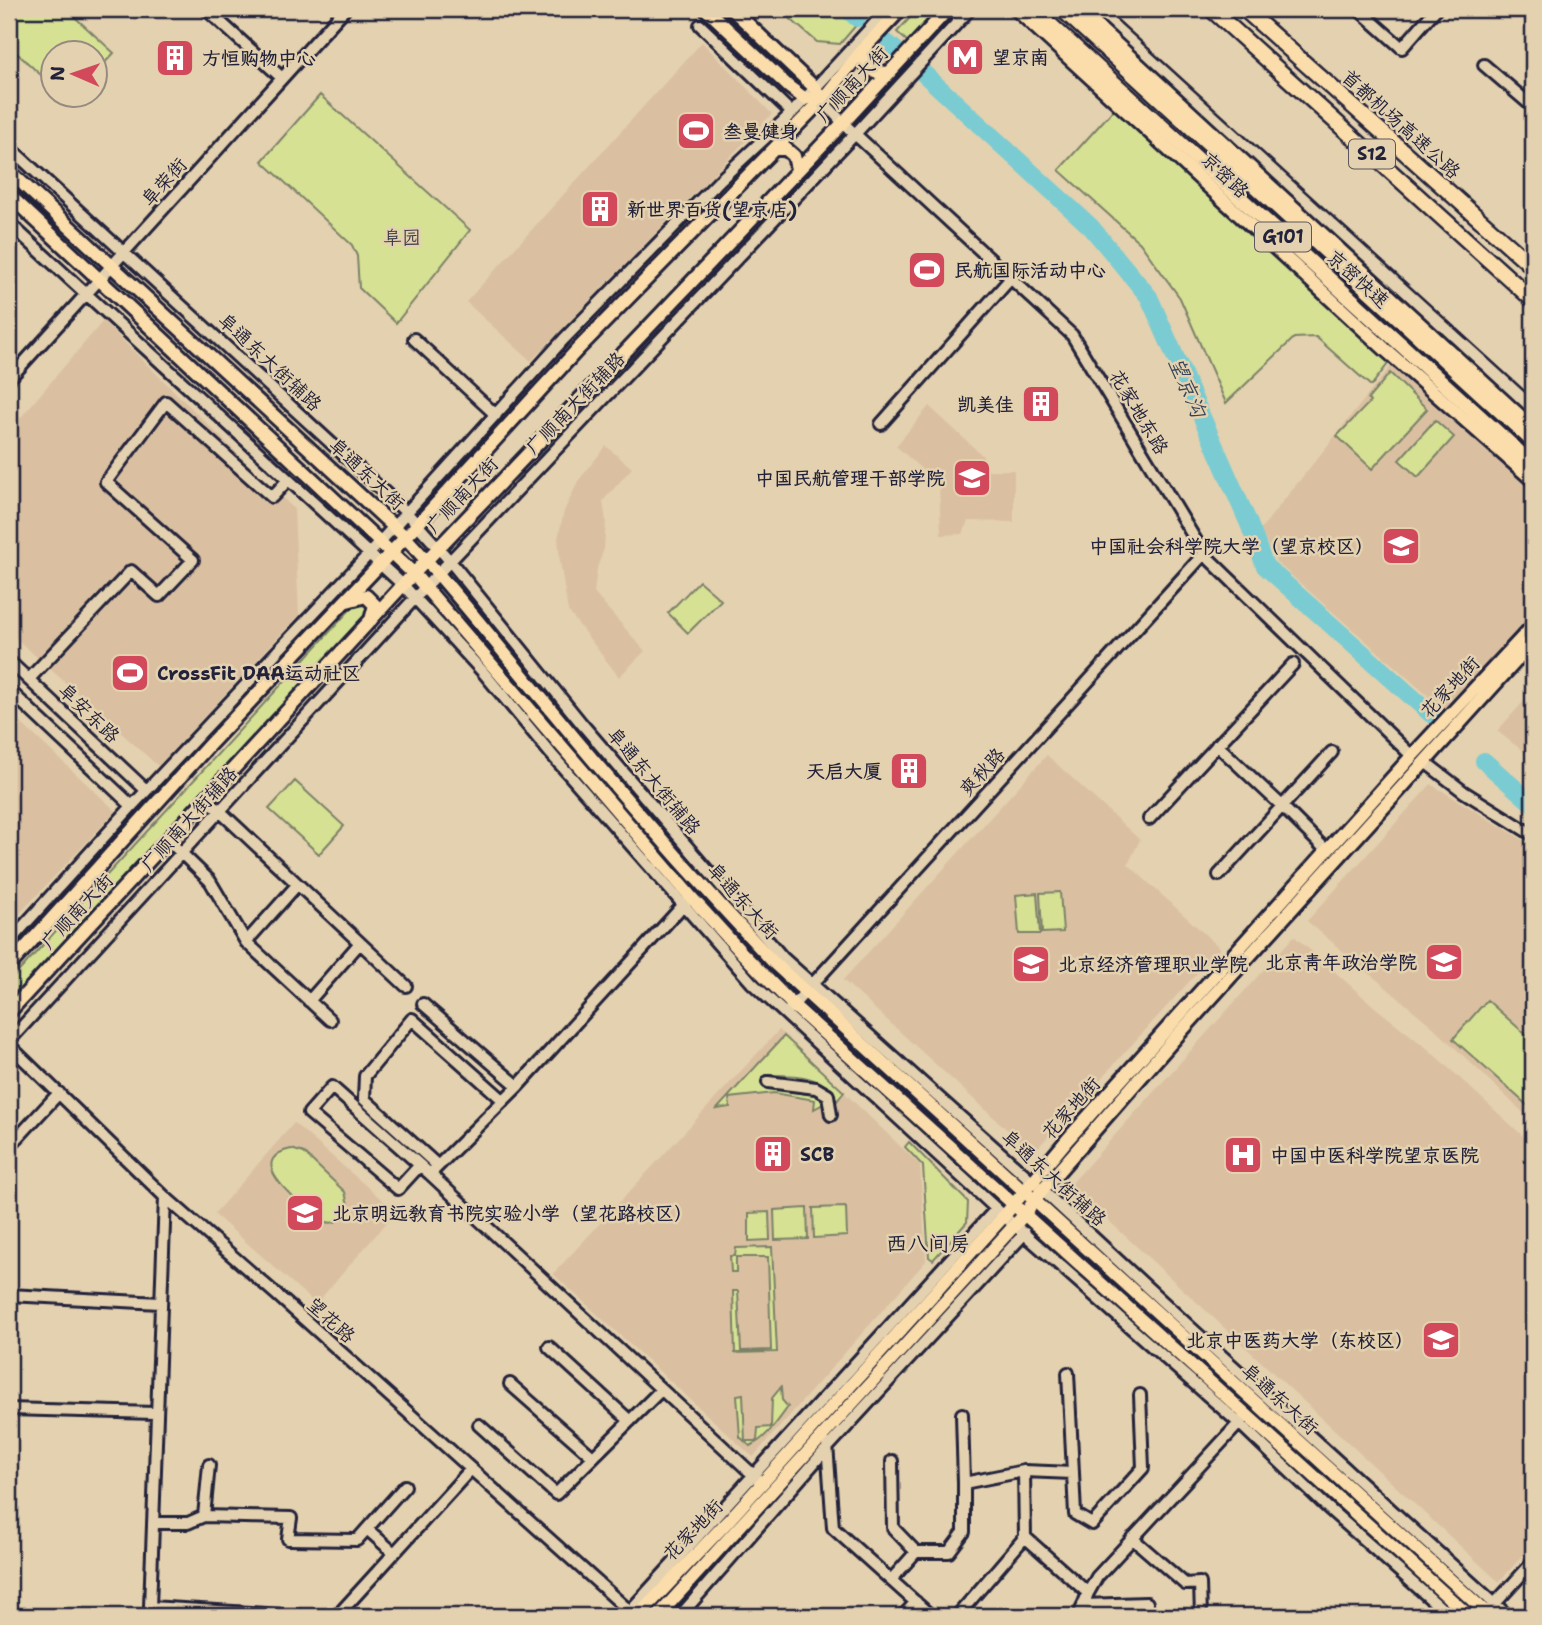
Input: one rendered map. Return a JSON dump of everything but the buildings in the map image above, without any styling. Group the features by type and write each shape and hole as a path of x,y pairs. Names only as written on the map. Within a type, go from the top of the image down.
{"highway":[{"name":"京密快速","path":"1033,9 1533,465"},
{"name":"京密快速","path":"1062,9 1533,441"},
{"name":"S12","path":"1211,9 1533,300"},
{"name":"首都机场高速公路","path":"1244,9 1533,267"}],"main road":[{"path":"706,9 804,99 821,100 815,88 732,9"},
{"name":"广顺南大街","path":"9,966 209,745 347,601 577,350 821,100 901,9"},
{"name":"广顺南大街","path":"9,1012 403,585 948,9"},
{"name":"京密路","path":"1016,9 1387,351 1533,480"},
{"name":"京密路","path":"1078,9 1533,428"},
{"path":"866,46 865,63 875,72 889,73"},
{"path":"774,149 786,149 794,156 797,169"},
{"name":"阜通东大街","path":"9,171 405,537 699,881 775,964 810,988 1490,1611"},
{"name":"阜通东大街","path":"9,195 426,586 687,901 742,953 789,1009 1012,1204"},
{"path":"347,601 366,596 375,605 371,620"},
{"name":"花家地街","path":"659,1616 826,1431 1010,1216 1012,1204 1033,1191 1327,851 1533,626"},
{"name":"花家地街","path":"632,1615 757,1479 1010,1216 1175,1038 1533,642"},
{"path":"199,736 209,745"},
{"path":"9,993 12,996 28,991"},
{"name":"阜通东大街","path":"1010,1216 1469,1616"}],"street":[{"path":"206,9 282,78"},
{"name":"阜荣街","path":"9,379 345,9"},
{"path":"9,942 146,790 369,554 565,339 721,179 793,113 888,9"},
{"name":"广顺南大街辅路","path":"9,1043 438,573 855,134 970,9"},
{"path":"1358,9 1402,48 1436,9"},
{"path":"700,25 793,113"},
{"path":"1484,65 1533,107"},
{"name":"花家地东路","path":"821,100 1072,335 1204,554 1412,756"},
{"name":"阜通东大街辅路","path":"9,147 407,513 450,561 582,724 810,988"},
{"path":"9,223 403,585 687,901 518,1086 434,1170"},
{"path":"881,424 1011,278"},
{"path":"414,339 496,415"},
{"path":"29,679 131,571 159,596 193,560 106,482 166,402 272,497 288,480"},
{"name":"爽秋路","path":"789,1009 1204,554"},
{"name":"阜安东路","path":"9,661 146,790"},
{"path":"1149,819 1293,664"},
{"name":"阜安东路","path":"9,691 132,806"},
{"path":"1217,746 1327,851"},
{"path":"1219,875 1332,752"},
{"path":"1425,762 1464,792 1533,835"},
{"path":"114,789 124,784 128,775"},
{"path":"207,799 406,986"},
{"path":"169,841 210,881 246,942 330,1020"},
{"path":"246,942 297,884"},
{"path":"309,1001 359,944"},
{"path":"423,1004 518,1086"},
{"path":"789,1009 876,1104 1010,1216 1025,1233 1243,1420 1328,1508 1450,1616"},
{"path":"503,1100 412,1019 365,1076 364,1099 661,1390 757,1479"},
{"name":"望花路","path":"9,1043 165,1196 632,1615"},
{"path":"768,1082 816,1088 828,1095 831,1115"},
{"path":"420,1165 398,1189 309,1113 332,1087 420,1165 434,1170"},
{"path":"9,1147 59,1093"},
{"path":"165,1196 150,1607 302,1616"},
{"path":"680,1616 828,1447 1025,1233"},
{"path":"9,1295 160,1303"},
{"path":"549,1347 630,1421"},
{"path":"1068,1373 1075,1514 1092,1524 1143,1468 1140,1395"},
{"path":"510,1384 593,1457"},
{"path":"479,1425 556,1494 661,1390"},
{"path":"9,1409 155,1413"},
{"path":"892,1461 893,1528 916,1552 949,1552 964,1532 962,1414"},
{"path":"1148,1616 1147,1603 1081,1611 1087,1593 1097,1577 1243,1420"},
{"path":"826,1431 833,1528 932,1616"},
{"path":"204,1516 209,1465"},
{"path":"337,1616 471,1469"},
{"path":"964,1483 1024,1471 1073,1473"},
{"path":"957,1616 1025,1537 1024,1471"},
{"path":"153,1523 188,1523 204,1516 291,1518 288,1539 357,1540 405,1486"},
{"path":"366,1529 394,1553"},
{"path":"1025,1537 1087,1593"},
{"path":"1132,1538 1185,1584 1200,1583 1201,1616"},
{"path":"891,1580 916,1552"},
{"path":"1508,1616 1490,1611 1533,1562"},
{"path":"903,1616 916,1602"}],"shaded area":[{"path":"702,42 772,114 531,361 466,302"},
{"path":"103,321 294,509 299,615 158,766 9,632 9,431"},
{"name":"中国社会科学院大学（望京校区）","path":"1399,356 1533,476 1533,613 1444,710 1276,562 1260,530"},
{"name":"中国民航管理干部学院","path":"929,406 983,456 986,470 1014,470 1014,522 968,521 963,534 941,535 939,485 896,446"},
{"path":"606,446 632,468 603,501 606,521 604,549 597,568 594,593 645,651 619,677 568,611 558,538 564,511 578,481"},
{"path":"1533,691 1533,759 1497,731"},
{"path":"9,712 116,811 9,925"},
{"name":"北京经济管理职业学院","path":"1047,755 1140,840 1128,864 1220,948 1033,1153 843,980"},
{"name":"北京青年政治学院","path":"1431,784 1533,846 1533,1122 1433,1027 1307,921"},
{"path":"1294,936 1376,1008 1428,1049 1533,1145 1533,1544 1499,1582 1070,1185"},
{"path":"779,1030 920,1165 926,1261 753,1457 553,1274"},
{"name":"北京明远教育书院实验小学（望花路校区）","path":"294,1123 396,1212 316,1304 214,1214"}],"green space":[{"path":"9,9 66,9 98,38 38,38 38,72 9,46"},
{"path":"779,9 870,9 840,44 817,42"},
{"path":"918,9 938,9 908,42 897,32"},
{"path":"108,48 114,53 108,59"},
{"name":"阜园","path":"320,95 470,230 396,323 359,288 357,256 352,245 262,161"},
{"path":"1124,98 1397,352 1371,386 1316,337 1294,338 1226,403 1180,298 1140,243 1059,170"},
{"path":"1390,373 1427,409 1372,469 1337,436 1370,402 1368,399"},
{"path":"1435,420 1454,437 1418,477 1399,460"},
{"path":"699,581 721,600 688,633 668,613"},
{"path":"365,601 370,611 20,990 14,991 9,982 357,602"},
{"path":"295,781 344,826 319,854 269,809"},
{"path":"1060,892 1063,932 1042,933 1040,893"},
{"path":"1037,893 1040,934 1019,934 1016,895"},
{"path":"1487,1000 1533,1041 1533,1100 1528,1106 1453,1039"},
{"path":"784,1036 844,1092 837,1101 831,1092 815,1080 797,1076 766,1075 765,1088 821,1096 823,1104 814,1109 815,1100 774,1093 729,1098 730,1107 717,1109"},
{"path":"909,1142 968,1202 967,1222 933,1260 929,1257 923,1166 905,1147"},
{"path":"291,1149 304,1153 345,1192 348,1205 338,1221 331,1223 317,1218 278,1181 271,1166 273,1159 279,1153"},
{"path":"846,1207 847,1236 814,1238 813,1208"},
{"path":"807,1208 808,1239 775,1240 774,1210"},
{"path":"769,1212 770,1240 749,1241 749,1213"},
{"path":"772,1247 777,1352 735,1353 733,1291 738,1291 741,1351 771,1350 768,1257 736,1257 736,1272 731,1272 730,1256 735,1256 736,1248"},
{"path":"781,1387 782,1400 788,1407 766,1435 750,1446 740,1437 737,1395 743,1394 745,1441 757,1441 758,1428 771,1427 772,1398"}],"waterway":[{"name":"望京沟","path":"847,9 857,18"},
{"name":"望京沟","path":"887,43 897,51"},
{"name":"望京沟","path":"922,72 1091,227 1149,297 1265,566 1431,714"},
{"name":"望京沟","path":"1484,761 1533,804"}],"railway":[{"path":"1105,9 1533,399"}],"place":[{"name":"望京南","path":"965,57"},
{"name":"方恒购物中心","path":"175,58"},
{"name":"叁曼健身","path":"696,131"},
{"name":"新世界百货(望京店)","path":"600,209"},
{"name":"民航国际活动中心","path":"927,270"},
{"name":"凯美佳","path":"1041,404"},
{"name":"中国民航管理干部学院","path":"972,478"},
{"name":"中国社会科学院大学（望京校区）","path":"1401,546"},
{"name":"CrossFit DAA运动社区","path":"130,673"},
{"name":"天启大厦","path":"909,771"},
{"name":"北京青年政治学院","path":"1444,962"},
{"name":"北京经济管理职业学院","path":"1031,964"},
{"name":"SCB","path":"773,1154"},
{"name":"中国中医科学院望京医院","path":"1243,1155"},
{"name":"北京明远教育书院实验小学（望花路校区）","path":"305,1213"},
{"name":"北京中医药大学（东校区）","path":"1441,1340"}],"district":[{"name":"西八间房","path":"928,1244"}]}
